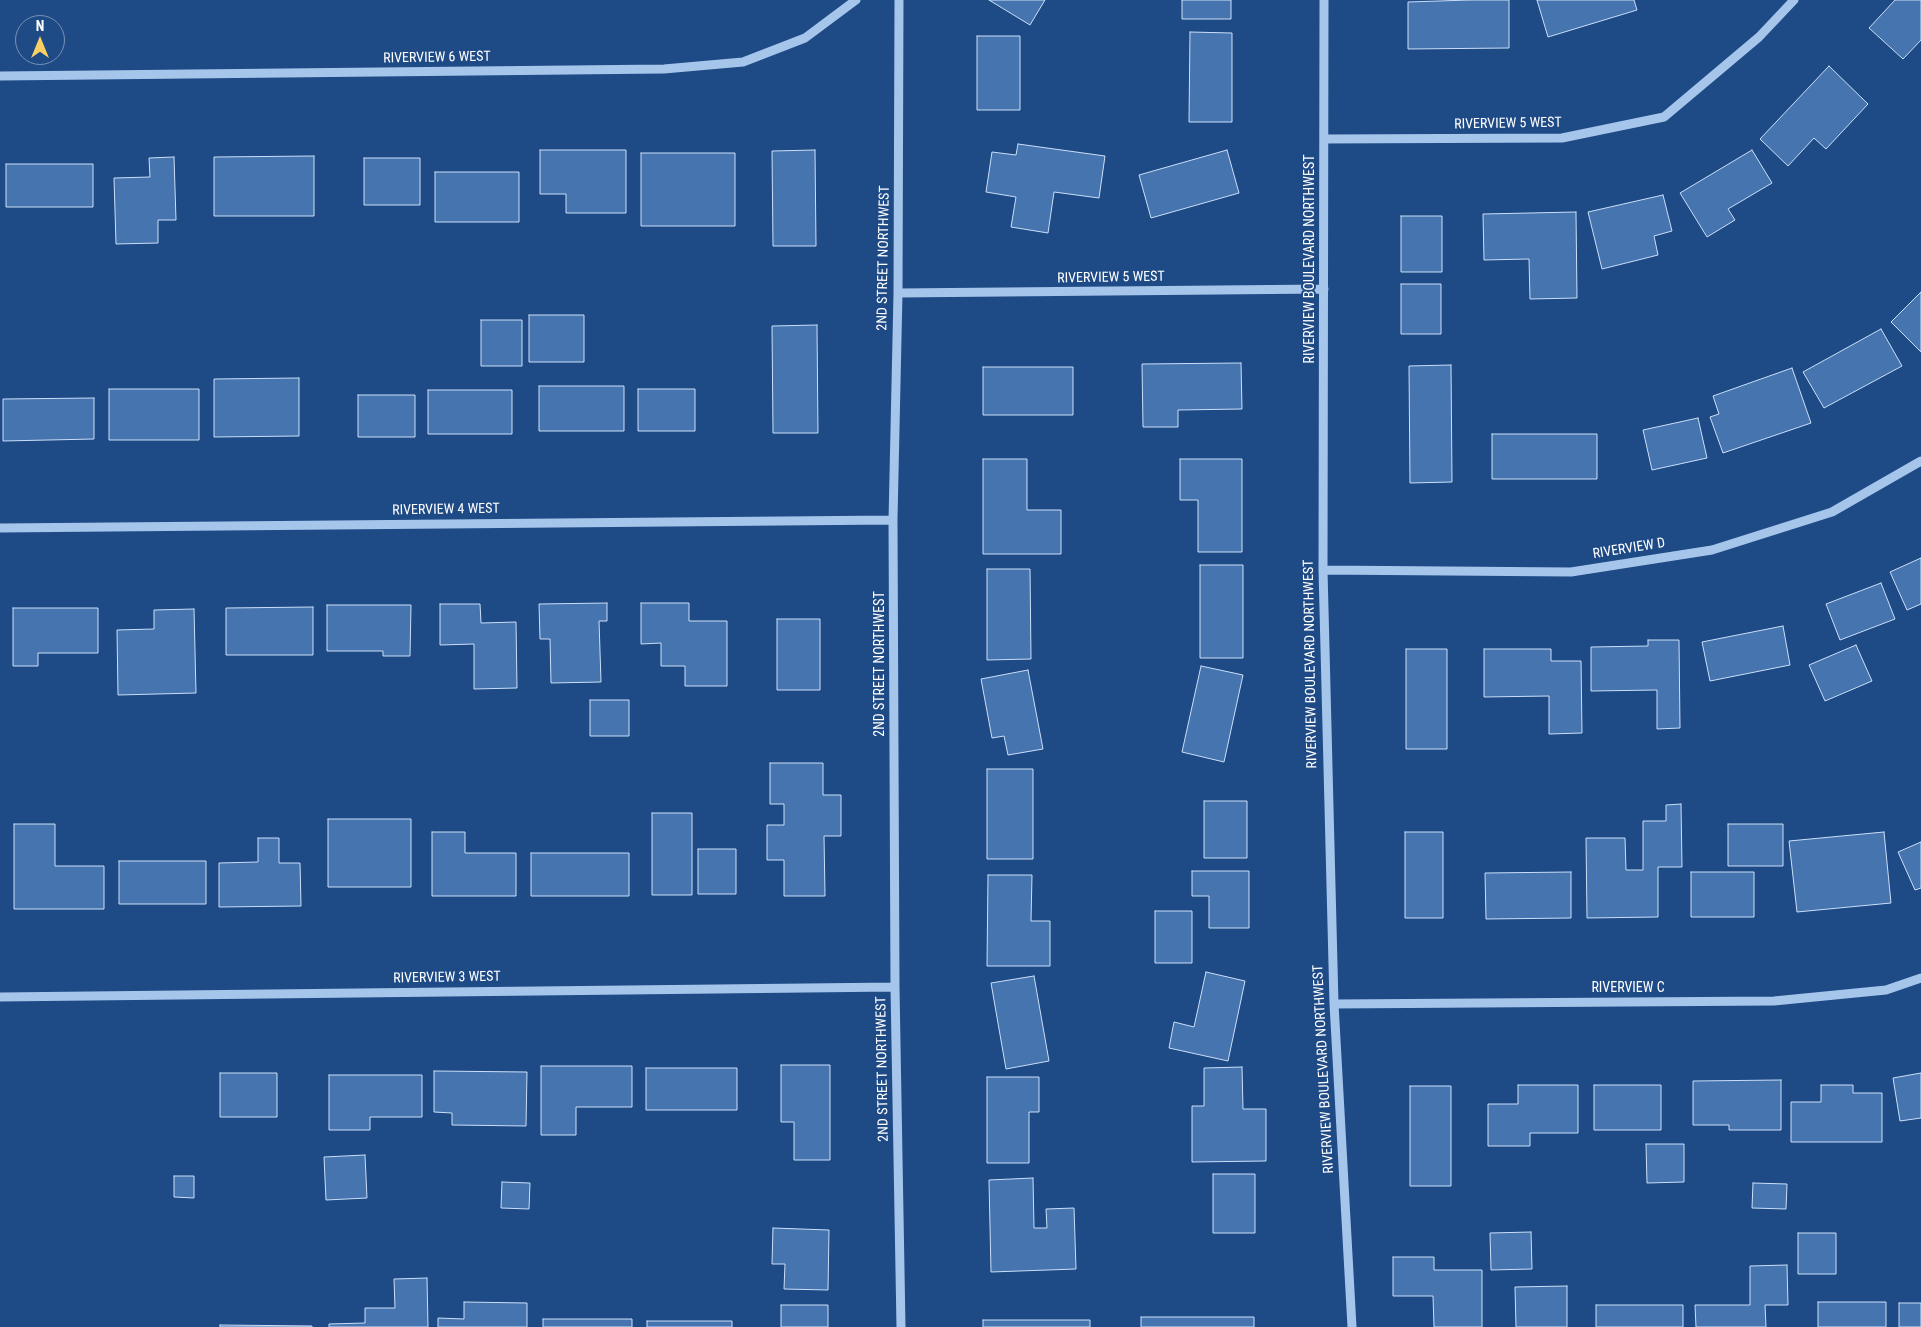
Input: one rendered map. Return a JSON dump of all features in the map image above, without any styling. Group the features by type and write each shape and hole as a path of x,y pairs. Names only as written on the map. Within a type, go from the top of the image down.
{"street":[{"name":"RIVERVIEW 6 WEST","path":"0,76 664,69 744,62 805,38 856,0"},
{"name":"2ND STREET NORTHWEST","path":"899,0 898,294 893,520 895,987 902,1327"},
{"name":"RIVERVIEW BOULEVARD NORTHWEST","path":"1324,0 1323,570 1334,1004 1352,1327"},
{"name":"RIVERVIEW 5 WEST","path":"1325,139 1562,138 1664,116 1759,36 1794,0"},
{"name":"RIVERVIEW 5 WEST","path":"898,294 1324,289"},
{"name":"RIVERVIEW D","path":"1323,570 1571,572 1712,550 1832,512 1921,461"},
{"name":"RIVERVIEW 4 WEST","path":"0,528 893,520"},
{"name":"RIVERVIEW C","path":"1334,1004 1774,1001 1886,990 1921,978"},
{"name":"RIVERVIEW 3 WEST","path":"0,997 895,987"}],"building":[{"path":"989,0 1045,0 1030,25"},
{"path":"1182,0 1231,0 1231,19 1182,19"},
{"path":"1509,0 1509,48 1408,49 1408,2"},
{"path":"1537,0 1634,0 1637,10 1548,37"},
{"path":"1895,0 1921,0 1921,40 1903,59 1869,28"},
{"path":"1190,32 1232,33 1232,122 1189,122"},
{"path":"977,36 1020,36 1020,110 977,110"},
{"path":"1829,66 1868,104 1826,149 1814,138 1788,166 1760,139"},
{"path":"1018,144 1105,156 1099,198 1054,192 1048,233 1011,227 1016,197 986,192 992,152 1016,155"},
{"path":"540,150 626,150 626,213 566,213 566,194 540,194"},
{"path":"815,150 816,246 773,246 772,151"},
{"path":"1227,150 1239,193 1151,218 1139,175"},
{"path":"1752,150 1772,183 1728,209 1735,220 1707,237 1680,193"},
{"path":"641,153 735,153 735,226 641,226"},
{"path":"314,156 314,216 214,216 214,157"},
{"path":"174,157 176,220 158,220 158,243 116,244 114,178 150,177 149,158"},
{"path":"364,158 420,158 420,205 364,205"},
{"path":"6,164 93,164 93,207 6,207"},
{"path":"435,172 519,172 519,222 435,222"},
{"path":"1663,195 1672,231 1654,236 1658,255 1602,269 1588,212"},
{"path":"1576,212 1577,298 1530,299 1529,259 1484,260 1483,214"},
{"path":"1401,216 1442,216 1442,272 1401,272"},
{"path":"1401,284 1441,284 1441,334 1401,334"},
{"path":"1921,292 1921,352 1891,322"},
{"path":"529,315 584,315 584,362 529,362"},
{"path":"481,320 522,320 522,366 481,366"},
{"path":"817,325 818,433 773,433 772,326"},
{"path":"1881,329 1902,366 1824,408 1803,372"},
{"path":"1241,363 1242,409 1178,410 1178,427 1143,427 1142,364"},
{"path":"1451,365 1452,482 1410,483 1409,366"},
{"path":"983,367 1073,367 1073,415 983,415"},
{"path":"1792,368 1811,423 1723,453 1710,417 1719,414 1713,396"},
{"path":"299,378 299,436 214,437 214,379"},
{"path":"539,386 624,386 624,431 539,431"},
{"path":"109,389 199,389 199,440 109,440"},
{"path":"638,389 695,389 695,431 638,431"},
{"path":"428,390 512,390 512,434 428,434"},
{"path":"358,395 415,395 415,437 358,437"},
{"path":"94,398 94,439 3,441 3,399"},
{"path":"1698,418 1707,458 1652,470 1643,430"},
{"path":"1492,434 1597,434 1597,479 1492,479"},
{"path":"983,459 1027,459 1027,510 1061,510 1061,554 983,554"},
{"path":"1180,459 1242,459 1242,552 1198,552 1198,500 1180,500"},
{"path":"1921,558 1921,604 1907,610 1890,572"},
{"path":"1200,565 1243,565 1243,658 1200,658"},
{"path":"987,569 1030,569 1031,659 987,660"},
{"path":"1881,583 1895,619 1840,640 1826,604"},
{"path":"607,603 607,621 599,621 601,682 551,683 550,639 540,639 539,604"},
{"path":"641,603 689,603 689,621 727,621 727,686 685,686 685,666 661,666 661,643 641,644"},
{"path":"440,604 480,604 481,623 516,622 517,688 474,689 474,644 440,645"},
{"path":"327,605 411,605 410,656 383,656 383,651 327,651"},
{"path":"313,607 313,655 226,655 226,608"},
{"path":"13,608 98,608 98,653 38,653 38,666 13,666"},
{"path":"194,609 196,693 118,695 117,630 154,629 154,610"},
{"path":"777,619 820,619 820,690 777,690"},
{"path":"1783,626 1790,665 1710,681 1702,642"},
{"path":"1648,640 1679,640 1680,728 1657,729 1657,690 1591,691 1591,647 1648,646"},
{"path":"1856,645 1872,681 1825,701 1809,665"},
{"path":"1406,649 1447,649 1447,749 1406,749"},
{"path":"1484,649 1551,649 1551,661 1581,661 1582,733 1549,734 1549,696 1484,697"},
{"path":"1201,666 1243,675 1224,762 1182,752"},
{"path":"1028,670 1043,749 1008,755 1004,736 992,738 981,679"},
{"path":"590,700 629,700 629,736 590,736"},
{"path":"770,763 823,763 823,795 841,795 841,836 824,836 825,896 784,896 784,860 767,860 767,825 784,825 784,804 770,804"},
{"path":"987,769 1033,769 1033,859 987,859"},
{"path":"1204,801 1247,801 1247,858 1204,858"},
{"path":"1681,804 1682,867 1658,867 1658,917 1587,918 1586,838 1625,838 1626,870 1643,870 1643,821 1666,821 1666,805"},
{"path":"652,813 692,813 692,895 652,895"},
{"path":"328,819 411,819 411,887 328,887"},
{"path":"14,824 55,824 55,866 104,866 104,909 14,909"},
{"path":"1728,824 1783,824 1783,866 1728,866"},
{"path":"432,832 465,832 465,853 516,853 516,896 432,896"},
{"path":"1405,832 1443,832 1443,918 1405,918"},
{"path":"1884,832 1891,903 1797,912 1789,841"},
{"path":"258,838 279,838 279,863 300,863 301,906 219,907 219,863 258,862"},
{"path":"1921,842 1921,888 1915,890 1898,852"},
{"path":"698,849 736,849 736,894 698,894"},
{"path":"531,853 629,853 629,896 531,896"},
{"path":"119,861 206,861 206,904 119,904"},
{"path":"1192,871 1249,871 1249,928 1209,928 1209,896 1192,896"},
{"path":"1571,872 1571,918 1486,919 1485,873"},
{"path":"1691,872 1754,872 1754,917 1691,917"},
{"path":"988,875 1032,875 1031,921 1050,921 1050,966 987,966"},
{"path":"1155,911 1192,911 1192,963 1155,963"},
{"path":"1206,972 1245,981 1228,1061 1169,1048 1174,1022 1194,1027"},
{"path":"1034,976 1049,1061 1006,1069 991,983"},
{"path":"781,1065 830,1065 830,1160 794,1160 794,1122 781,1122"},
{"path":"541,1066 632,1066 632,1107 576,1107 576,1135 541,1135"},
{"path":"1242,1067 1243,1109 1266,1109 1266,1161 1192,1162 1192,1106 1204,1106 1204,1068"},
{"path":"646,1068 737,1068 737,1110 646,1110"},
{"path":"434,1071 527,1072 526,1126 452,1125 452,1113 434,1112"},
{"path":"220,1073 277,1073 277,1117 220,1117"},
{"path":"1921,1073 1921,1118 1900,1121 1893,1078"},
{"path":"329,1075 422,1075 422,1117 370,1117 370,1130 329,1130"},
{"path":"987,1077 1039,1077 1039,1112 1029,1112 1029,1163 987,1163"},
{"path":"1781,1080 1781,1130 1729,1130 1729,1125 1693,1125 1693,1081"},
{"path":"1518,1085 1578,1085 1578,1133 1530,1133 1530,1146 1488,1146 1488,1104 1518,1104"},
{"path":"1594,1085 1661,1085 1661,1130 1594,1130"},
{"path":"1821,1085 1853,1085 1853,1093 1882,1093 1882,1142 1791,1142 1791,1102 1821,1102"},
{"path":"1410,1086 1451,1086 1451,1186 1410,1186"},
{"path":"1646,1144 1684,1144 1684,1182 1647,1183"},
{"path":"365,1155 367,1198 326,1200 324,1157"},
{"path":"1213,1174 1255,1174 1255,1233 1213,1233"},
{"path":"174,1176 194,1176 194,1198 174,1197"},
{"path":"1033,1178 1034,1228 1047,1228 1046,1209 1074,1208 1076,1269 991,1272 989,1180"},
{"path":"502,1182 530,1183 529,1209 501,1208"},
{"path":"1753,1183 1787,1184 1786,1209 1752,1208"},
{"path":"773,1228 829,1230 828,1290 784,1289 785,1264 772,1264"},
{"path":"1531,1232 1532,1269 1491,1270 1490,1233"},
{"path":"1798,1233 1836,1233 1836,1274 1798,1274"},
{"path":"1393,1257 1434,1257 1434,1270 1482,1270 1482,1327 1434,1327 1433,1296 1393,1296"},
{"path":"1787,1265 1788,1305 1765,1305 1766,1327 1696,1327 1695,1305 1750,1305 1750,1266"},
{"path":"427,1278 428,1327 329,1327 329,1324 365,1323 365,1308 395,1308 394,1279"},
{"path":"1567,1286 1567,1327 1516,1327 1515,1287"},
{"path":"464,1302 527,1303 527,1327 438,1327 438,1318 464,1319"},
{"path":"1818,1302 1886,1302 1886,1327 1818,1327"},
{"path":"1899,1303 1921,1303 1921,1327 1899,1327"},
{"path":"781,1305 828,1305 828,1327 781,1327"},
{"path":"1596,1305 1683,1305 1683,1327 1596,1327"},
{"path":"1141,1317 1254,1317 1254,1327 1141,1327"},
{"path":"543,1319 632,1319 632,1327 543,1327"},
{"path":"983,1320 1090,1320 1090,1327 983,1327"},
{"path":"647,1321 732,1321 732,1327 647,1327"},
{"path":"220,1325 312,1326 312,1327 220,1327"}]}
